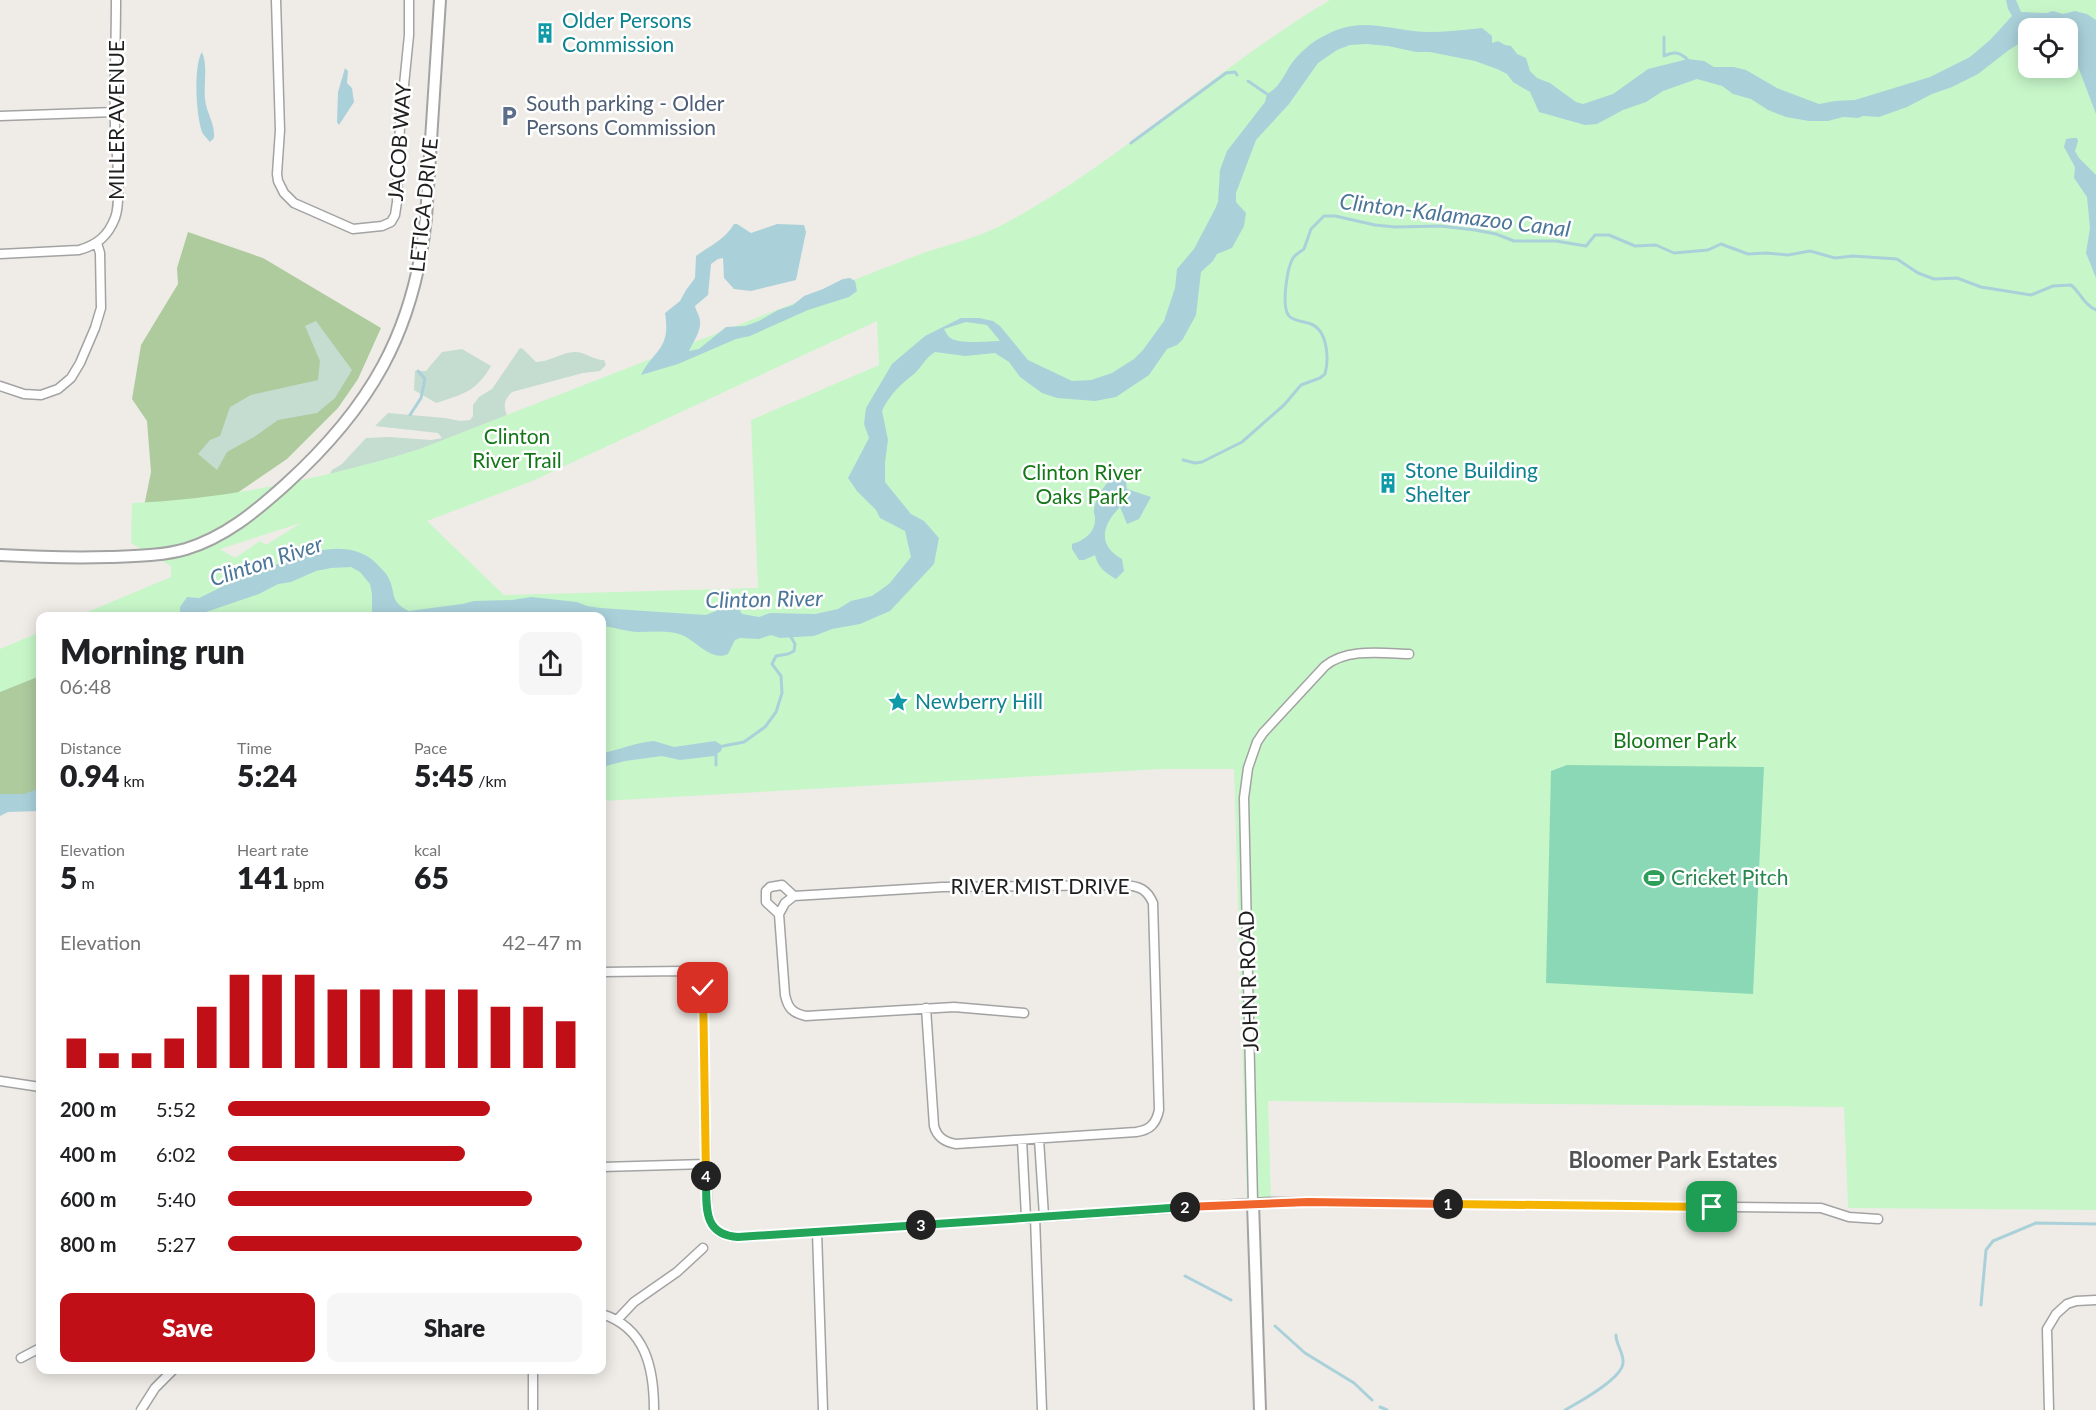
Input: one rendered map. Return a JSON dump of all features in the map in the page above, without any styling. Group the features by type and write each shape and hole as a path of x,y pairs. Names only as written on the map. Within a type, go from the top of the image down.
{"street":[{"name":"MILLER AVENUE","path":"97,243 108,232 117,215 116,0"},
{"name":"JACOB WAY","path":"276,0 280,116 278,181 284,193 294,203 353,229 382,226 391,222 395,215 401,106 409,34 409,0"},
{"name":"LETICA DRIVE","path":"0,555 135,556 184,549 205,542 232,528 252,513 328,443 362,402 381,371 406,315 422,254 435,98 440,0"},
{"path":"0,116 115,112"},
{"path":"0,254 68,252 97,243 100,253 101,308 95,328 71,378 58,388 41,395 24,394 0,386"},
{"name":"JOHN R ROAD","path":"1260,1410 1253,1203 1245,783 1251,755 1263,733 1325,666 1334,659 1358,654 1409,654"},
{"name":"RIVER MIST DRIVE","path":"782,885 794,896 954,886 1124,885 1140,887 1146,891 1153,903 1160,1110 1154,1125 1145,1131 956,1144 944,1141 934,1126 926,1008 806,1016 793,1012 785,995 779,914 766,902 766,891 770,886 782,885"},
{"path":"779,914 785,903 794,896"},
{"path":"606,972 682,971 693,975 700,982 703,996 709,1219 721,1233 738,1237 1253,1203 1821,1208 1849,1217 1878,1219"},
{"path":"926,1008 969,1007 1024,1013"},
{"path":"0,1081 36,1086"},
{"path":"1039,1139 1035,1217 1042,1410"},
{"path":"1022,1140 1035,1217"},
{"path":"606,1167 706,1164"},
{"path":"817,1232 823,1410"},
{"path":"617,1320 634,1302 677,1272 703,1248"},
{"path":"2049,1410 2048,1329 2067,1304 2096,1300"},
{"path":"606,1316 617,1320 638,1342 647,1356 653,1375 654,1410"},
{"path":"21,1358 36,1350"},
{"path":"141,1410 155,1388 168,1374"},
{"path":"533,1374 533,1410"}],"green space":[{"path":"1330,0 2096,0 2096,1210 1848,1208 1844,1107 1268,1101 1271,1201 1247,1202 1234,769 1161,769 606,801 606,612 88,612 171,577 171,566 131,543 132,503 240,492 346,470 417,450 923,253 991,230 1044,201 1126,145 1247,55","holes":["877,321 879,365 751,420 758,588 504,595 427,521 530,482","301,523 266,545 260,541 235,558 220,549"]},
{"path":"188,232 263,258 381,328 358,379 338,408 287,459 227,500 141,521 151,472 147,421 132,399 141,345 178,284 177,268"},
{"path":"316,321 352,370 335,398 317,413 278,420 227,452 217,470 198,454 210,440 220,436 230,407 251,395 318,380 320,361 305,326"},
{"path":"520,348 536,362 575,352 604,360 606,365 600,371 583,373 512,392 505,403 507,415 523,415 326,480 332,470 342,464 366,438 431,440 442,438 438,433 375,426 388,413 460,421 470,420 473,416 473,405 479,397 492,389"},
{"path":"462,349 491,366 474,387 436,403 414,390 415,371 426,371 442,352"},
{"path":"36,634 36,678 0,692 0,649"},
{"path":"36,651 36,804 0,812 0,666"},
{"path":"1567,765 1764,767 1753,994 1546,983 1551,771"}],"water":[{"path":"2006,0 2016,0 2021,12 2047,13 2053,11 2063,14 2075,11 2087,14 2096,20 2096,114 2078,67 2078,18 2018,18 2018,44 1978,74 1907,107 1879,117 1843,117 1828,121 1809,121 1786,117 1768,110 1751,99 1733,94 1722,86 1697,79 1663,91 1646,102 1623,110 1597,124 1585,125 1539,112 1530,92 1513,82 1507,74 1475,61 1430,52 1366,44 1350,45 1337,50 1318,63 1289,104 1256,140 1236,193 1236,202 1246,213 1244,226 1232,248 1217,254 1201,272 1196,315 1183,339 1177,345 1167,349 1149,375 1116,397 1095,401 1057,398 1042,393 1020,377 1009,362 995,353 965,356 935,352 892,395 882,411 888,440 885,482 911,514 924,521 939,538 934,564 890,611 860,624 832,629 814,636 780,638 771,635 759,639 740,638 735,640 728,654 722,656 704,650 677,633 634,632 606,627 606,612 372,612 370,584 360,572 351,567 316,571 206,612 180,612 180,607 187,597 199,598 238,579 249,577 296,557 330,549 347,549 362,554 376,563 387,575 398,604 409,611 474,601 531,597 577,602 600,608 706,615 735,603 742,614 759,617 770,613 815,614 838,609 851,601 872,596 889,584 911,557 905,531 880,518 876,510 848,478 869,438 864,424 866,408 892,364 925,336 961,318 993,321 1000,326 1028,360 1072,381 1091,380 1112,373 1134,359 1164,321 1175,288 1177,269 1194,249 1215,209 1218,202 1220,170 1227,151 1295,59 1307,47 1335,31 1361,25 1427,32 1482,28 1492,36 1492,43 1498,41 1511,46 1517,54 1526,58 1530,71 1537,78 1550,83 1576,102 1583,104 1613,94 1648,69 1688,59 1704,61 1714,67 1734,67 1746,70 1777,88 1819,104 1855,100 1930,77 1970,57 1990,40 2012,16","holes":["966,322 987,325 1000,341 974,342 953,339 944,329"]},
{"path":"202,52 205,65 205,99 214,133 214,138 210,142 203,134 197,105 197,68"},
{"path":"345,68 348,71 347,83 352,88 354,102 339,125 337,122 338,92"},
{"path":"2077,138 2075,151 2079,158 2096,175 2096,278 2086,253 2090,228 2087,197 2074,178 2075,167 2064,147 2066,139"},
{"path":"734,224 751,233 777,224 804,225 806,232 796,280 751,291 734,289 724,278 723,258 718,259 711,264 708,295 695,306 700,325 689,351 699,349 726,327 745,326 759,321 778,310 793,305 804,296 843,279 850,278 855,281 857,291 849,297 808,310 678,364 641,375 660,348 666,335 665,313 680,301 695,278 696,256 721,239"},
{"path":"1124,468 1127,489 1151,497 1139,519 1127,524 1120,507 1106,528 1106,541 1109,548 1122,559 1124,571 1116,579 1102,569 1095,555 1079,560 1072,549 1072,544 1081,541 1094,528 1094,510 1101,491"},
{"path":"654,741 674,747 715,741 723,746 721,751 714,756 680,760 662,756 606,766 606,752"},
{"path":"36,790 36,811 8,812 0,816 0,794 24,794"}],"waterway":[{"path":"1664,37 1664,56 1676,53 1687,59"},
{"path":"1131,143 1226,73 1235,72 1237,75"},
{"path":"1248,81 1267,94"},
{"name":"Clinton-Kalamazoo Canal","path":"1183,460 1202,462 1242,442 1284,405 1301,385 1325,374 1327,353 1321,333 1311,324 1291,318 1285,305 1287,278 1293,258 1304,249 1311,229 1324,216 1395,227 1440,226 1475,230 1496,234 1514,241 1556,241 1586,246 1595,235 1609,235 1635,246 1656,245 1674,253 1708,250 1721,244 1748,254 1788,255 1810,251 1835,258 1853,256 1897,259 1918,273 1934,279 1957,278 1981,287 2031,295 2053,286 2071,285 2088,305 2096,310"},
{"path":"410,415 421,398 425,379 418,371"},
{"path":"723,746 744,742 765,727 776,712 782,693 781,676 772,664 776,656 794,651 795,644 791,637"},
{"path":"716,755 716,765"},
{"path":"1981,1305 1986,1250 1993,1241 2036,1223 2096,1224"},
{"path":"1185,1276 1231,1300"},
{"path":"1275,1326 1305,1353 1354,1383 1372,1400"},
{"path":"1565,1410 1599,1390 1621,1369 1623,1359 1616,1335"},
{"path":"1380,1407 1387,1410"}],"place":[{"name":"Older Persons Commission","path":"545,33"},
{"name":"South parking - Older Persons Commission","path":"509,116"},
{"name":"Stone Building Shelter","path":"1388,483"},
{"name":"Newberry Hill","path":"898,702"},
{"name":"Cricket Pitch","path":"1654,878"}],"district":[{"name":"Bloomer Park Estates","path":"1673,1160"}],"route":[{"path":"703,988 707,1205 712,1225 721,1233 729,1236 1269,1202 1712,1207"}],"park label":[{"name":"Clinton River Trail","path":"517,449"},
{"name":"Clinton River Oaks Park","path":"1082,485"},
{"name":"Bloomer Park","path":"1675,741"}],"water label":[{"name":"Clinton River","path":"266,561"},
{"name":"Clinton River","path":"764,599"}]}
